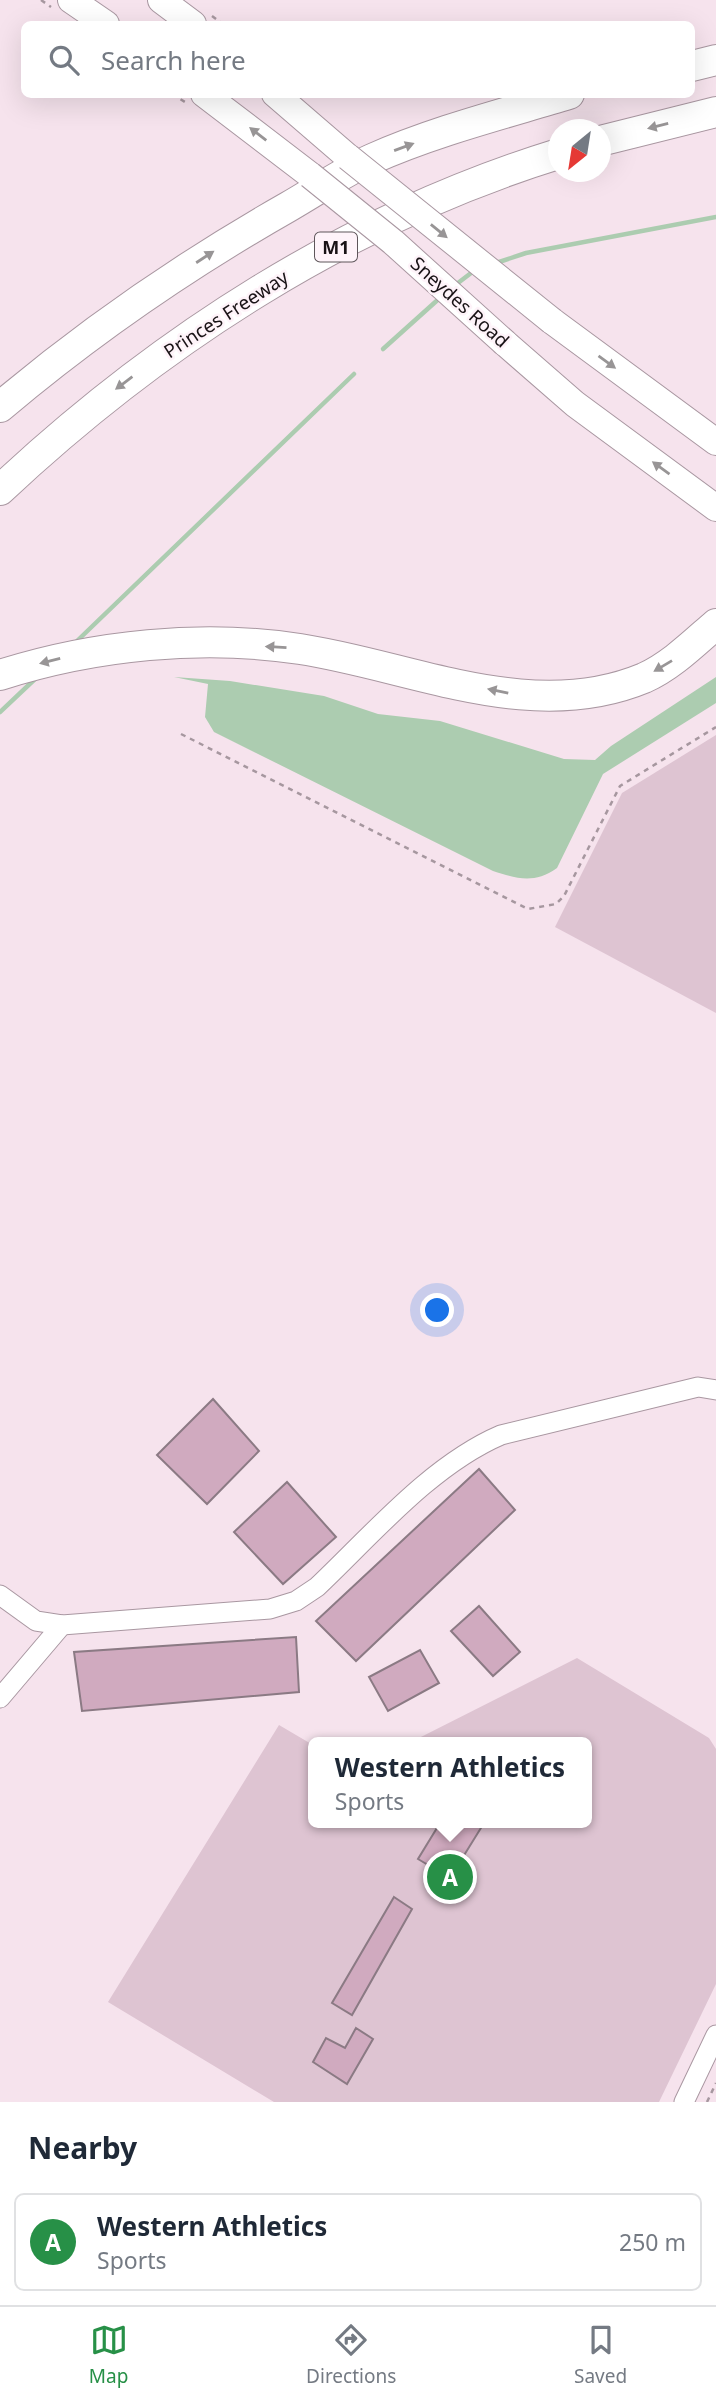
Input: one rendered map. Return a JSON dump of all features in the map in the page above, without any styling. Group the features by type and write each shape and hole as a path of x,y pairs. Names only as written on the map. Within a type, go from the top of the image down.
{"highway":[{"path":"695,64 716,60"},
{"path":"0,407 68,350 148,293 244,232 370,160 467,124 555,98"},
{"path":"611,138 716,112"},
{"name":"Princes Freeway","path":"0,490 101,401 179,342 285,276 391,217 502,171 548,157"},
{"path":"0,675 75,655 133,645 238,645 299,649 524,697 566,697 644,677 678,657 716,624"}],"main road":[{"path":"71,0 102,21"},
{"path":"161,0 189,21"},
{"name":"Sneydes Road","path":"209,98 393,242 575,404 716,508"},
{"name":"Sneydes Road","path":"280,98 348,157 552,321 716,442"}],"street":[{"path":"0,1595 36,1621 62,1625 270,1609 296,1601 317,1587 445,1467 470,1448 501,1435 698,1387 716,1390"},
{"path":"0,1698 62,1625"},
{"path":"684,2102 716,2035"}],"path":[{"path":"181,734 528,909 555,904 565,896 613,796 626,780 716,727"},
{"path":"707,2102 716,2083"}],"shaded area":[{"path":"174,677 230,681 324,696 378,714 440,721 564,759 595,760 611,746 716,677 716,703 603,774 557,868 541,876 526,879 493,871 214,732 205,717 208,684"},
{"path":"716,735 716,1013 555,927 622,793"},
{"path":"577,1658 709,1738 716,1749 716,1984 659,2102 274,2102 108,2002 279,1725 308,1742 308,1828 592,1828 592,1737 421,1737"}],"building":[{"path":"213,1399 259,1451 207,1504 157,1455"},
{"path":"479,1469 515,1510 356,1661 316,1621"},
{"path":"287,1482 336,1537 283,1584 234,1532"},
{"path":"479,1606 520,1652 493,1676 451,1631"},
{"path":"296,1637 299,1692 82,1711 74,1652"},
{"path":"420,1650 439,1683 388,1711 369,1677"},
{"path":"437,1828 481,1828 450,1878 418,1859"},
{"path":"394,1897 412,1909 352,2015 332,2003"},
{"path":"356,2028 373,2039 347,2084 313,2062 326,2038 345,2048"}],"waterway":[{"path":"496,263 526,253 716,217"},
{"path":"454,286 475,270"},
{"path":"383,349 442,296"},
{"path":"77,641 354,374"},
{"path":"0,712 35,679"}],"place":[{"name":"Western Athletics","path":"450,1877"}]}
